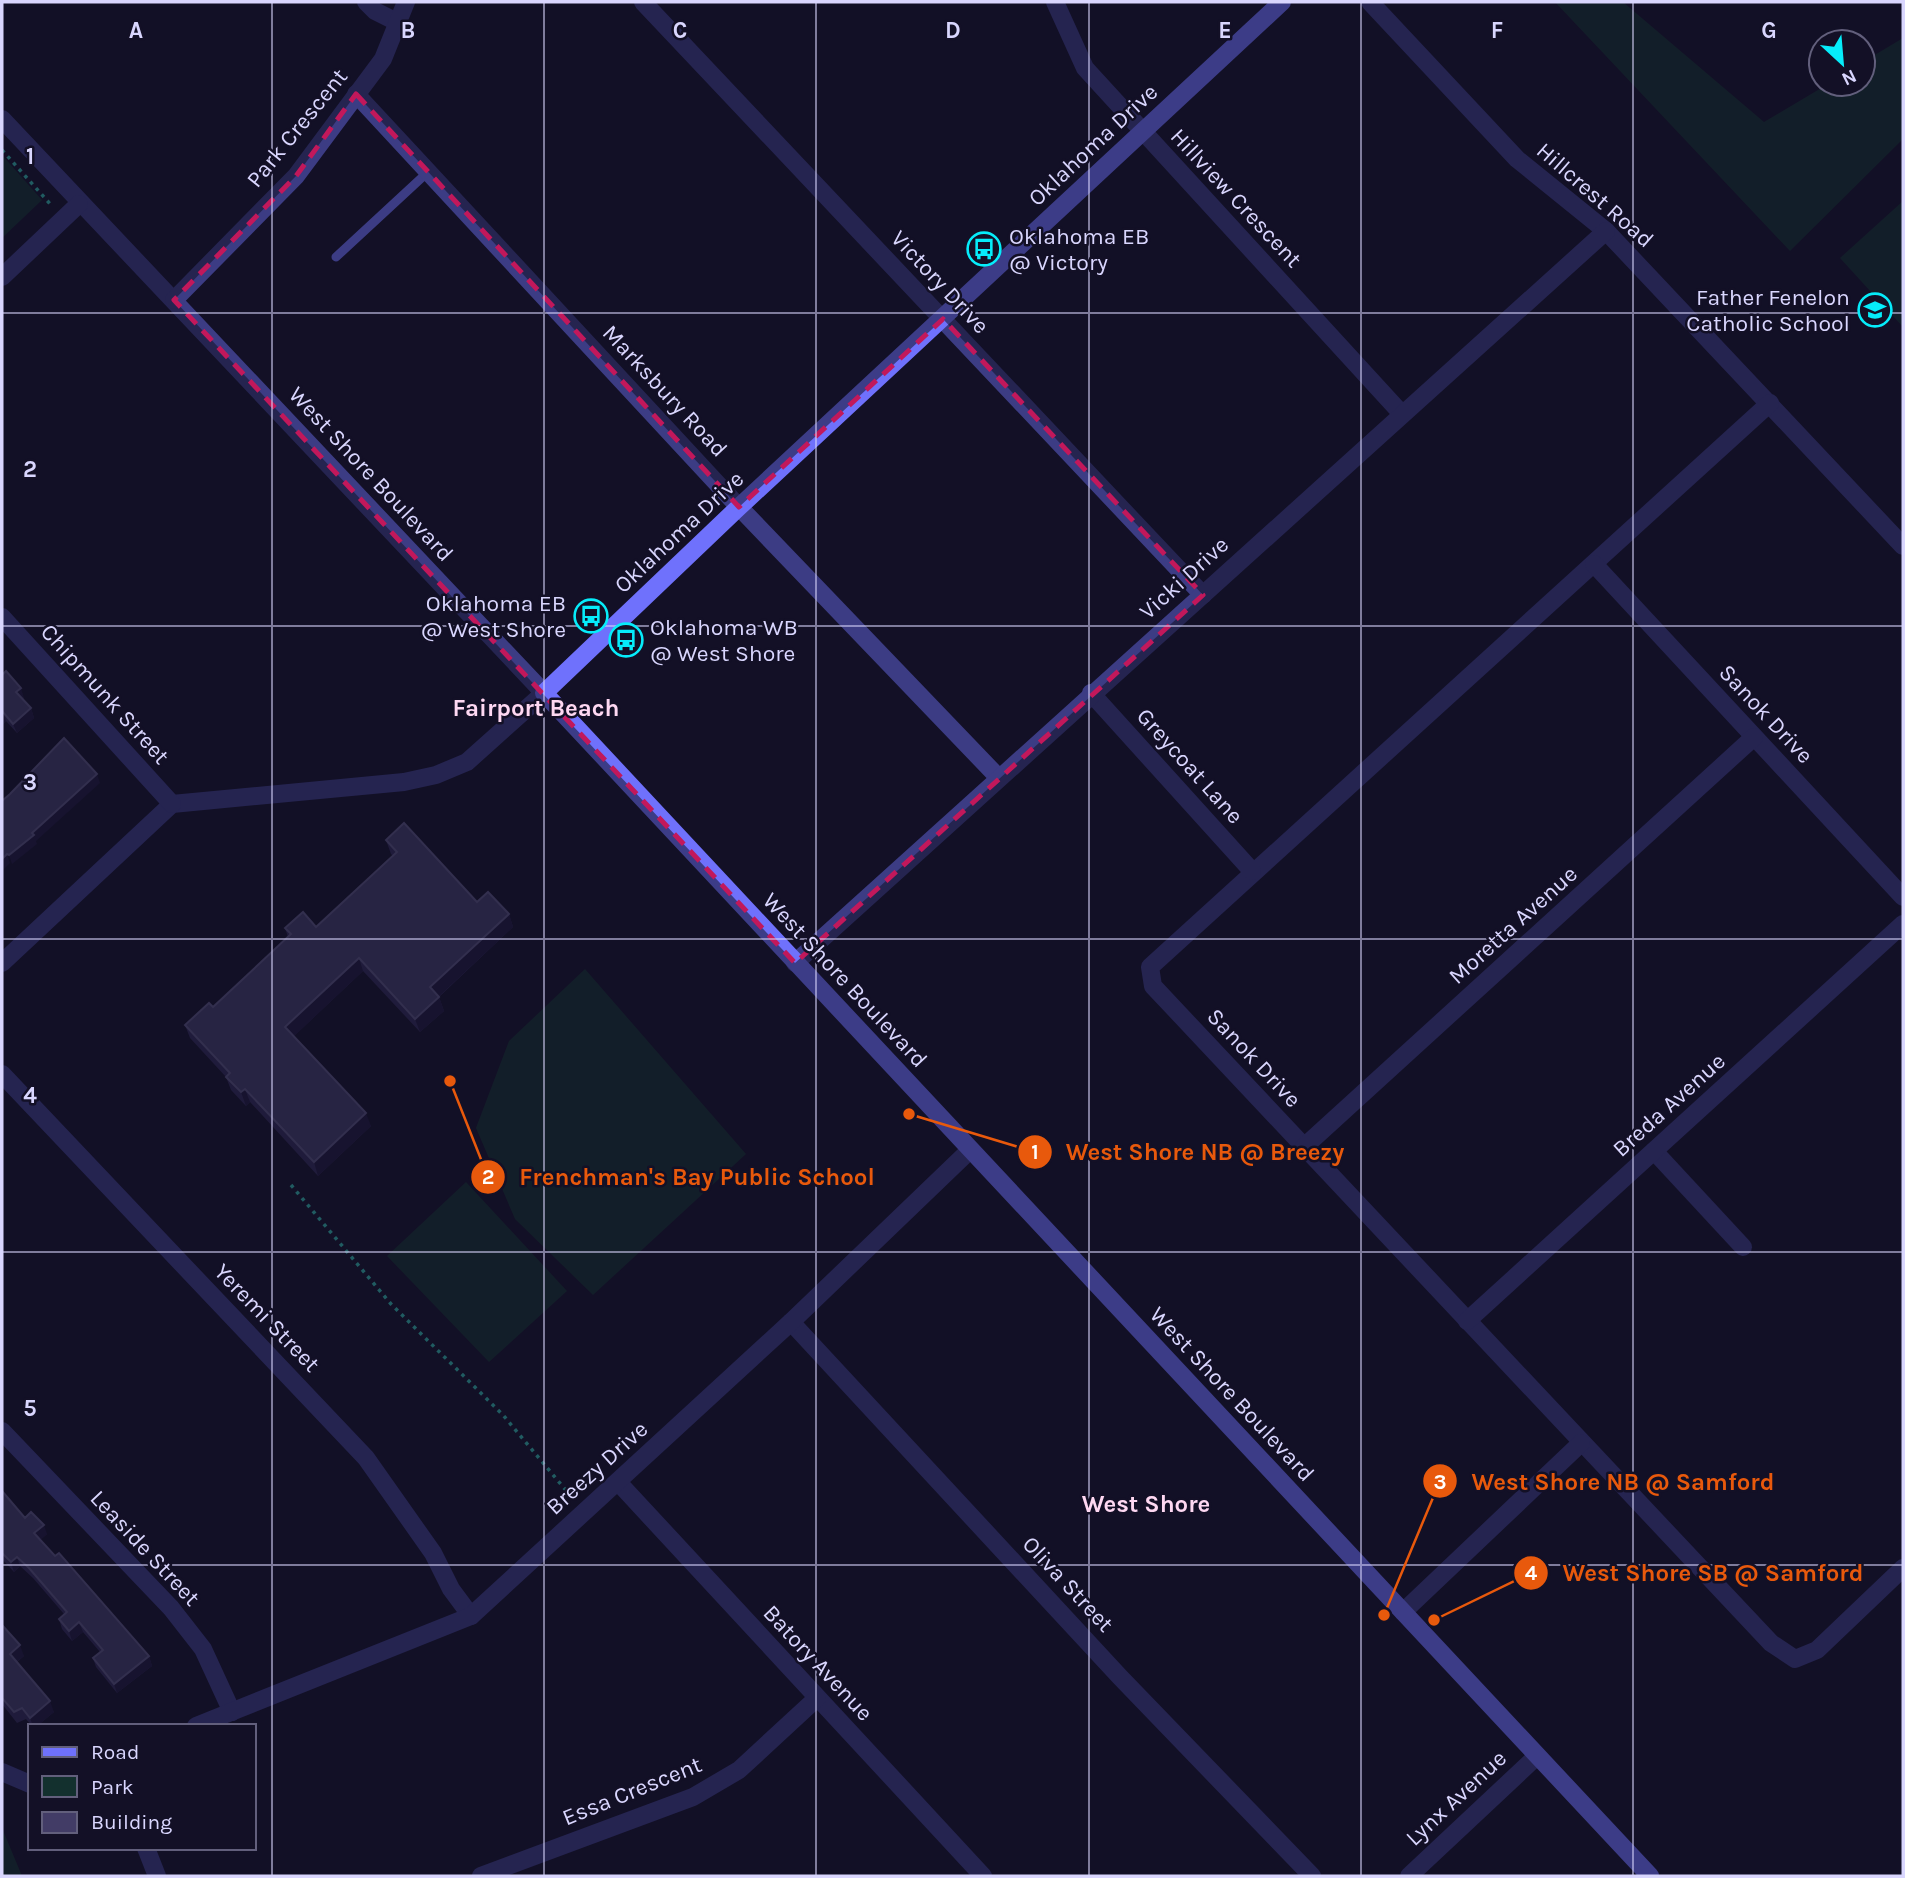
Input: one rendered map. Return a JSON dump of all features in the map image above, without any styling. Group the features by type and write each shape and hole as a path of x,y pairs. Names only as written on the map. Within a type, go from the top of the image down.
{"street":[{"path":"366,2 374,11 399,23"},
{"name":"Park Crescent","path":"174,300 296,176 383,59 406,2"},
{"name":"Victory Drive","path":"643,2 1203,595"},
{"name":"Hillview Crescent","path":"1055,2 1085,68 1401,413"},
{"name":"Oklahoma Drive","path":"172,804 404,782 436,775 467,762 1282,2"},
{"name":"Hillcrest Road","path":"1370,2 1517,159 1606,231 1903,545"},
{"name":"Marksbury Road","path":"356,94 739,507 999,778"},
{"name":"West Shore Boulevard","path":"2,119 79,204 174,300 544,693 1650,1876"},
{"path":"2,277 79,204"},
{"name":"Vicki Drive","path":"795,963 1401,413 1606,231"},
{"name":"Sanok Drive","path":"1770,403 1252,870 1150,967 1153,986 1771,1643 1795,1659 1817,1650 1903,1568"},
{"name":"Sanok Drive","path":"1594,564 1903,897"},
{"name":"Chipmunk Street","path":"5,626 172,804"},
{"name":"Greycoat Lane","path":"1091,693 1252,870"},
{"name":"Moretta Avenue","path":"1304,1147 1754,737"},
{"path":"2,963 172,804"},
{"name":"Breda Avenue","path":"1467,1321 1903,924"},
{"name":"Yeremi Street","path":"2,1074 366,1458 433,1553 451,1590 471,1616"},
{"name":"Breezy Drive","path":"201,1724 471,1616 791,1322 970,1150"},
{"path":"1654,1151 1743,1247"},
{"name":"Oliva Street","path":"791,1322 1120,1677 1312,1876"},
{"name":"Leaside Street","path":"2,1431 171,1608 203,1649 232,1712"},
{"path":"1403,1612 1581,1443"},
{"name":"Batory Avenue","path":"618,1482 983,1876"},
{"name":"Essa Crescent","path":"481,1876 693,1797 739,1770 817,1698"},
{"name":"Lynx Avenue","path":"1409,1876 1537,1756"},
{"path":"2,1772 28,1783"},
{"path":"147,1850 157,1876"}],"lane":[{"path":"336,257 429,171"}],"path":[{"path":"2,150 64,219"},
{"path":"291,1185 391,1304 503,1415 569,1494"}],"highlighted area":[{"path":"356,94 739,507 943,319 1203,595 795,963 174,300 296,176"}],"green space":[{"path":"1555,2 1623,2 1764,122 1807,96 1877,98 1877,54 1903,38 1903,139 1790,251"},
{"path":"2,155 42,200 2,238"},
{"path":"1903,201 1903,327 1840,258"},
{"path":"585,969 746,1154 593,1295 515,1219 476,1128 509,1041"},
{"path":"466,1182 567,1291 489,1362 387,1256"},
{"path":"2,1828 22,1876 2,1876"}],"building":[{"path":"6,671 21,688 16,692 31,708 13,724 2,713 2,675"},
{"path":"64,738 97,774 32,833 34,835 2,859 2,801"},
{"path":"404,823 477,902 488,892 509,914 430,987 439,997 415,1019 359,958 285,1027 366,1113 314,1162 245,1089 241,1092 226,1077 230,1073 185,1025 209,1003 213,1007 291,934 285,928 303,912 316,927 397,852 386,840"},
{"path":"2,1491 25,1518 31,1512 44,1525 34,1533 55,1556 59,1553 149,1656 114,1684 93,1658 103,1650 79,1622 69,1631 59,1619 67,1612 17,1557 11,1562 2,1553"},
{"path":"2,1625 20,1645 10,1654 50,1701 30,1718 22,1708 14,1712 2,1698"}],"place":[{"name":"Oklahoma EB @ Victory","path":"984,249"},
{"name":"Father Fenelon Catholic School","path":"1875,310"},
{"name":"Oklahoma EB @ West Shore","path":"591,616"},
{"name":"Oklahoma WB @ West Shore","path":"626,640"},
{"name":"Frenchman's Bay Public School","path":"450,1081"},
{"name":"West Shore NB @ Breezy","path":"909,1114"},
{"name":"West Shore NB @ Samford","path":"1384,1615"},
{"name":"West Shore SB @ Samford","path":"1434,1620"}],"district":[{"name":"Fairport Beach","path":"536,708"},
{"name":"West Shore","path":"1146,1504"}]}
